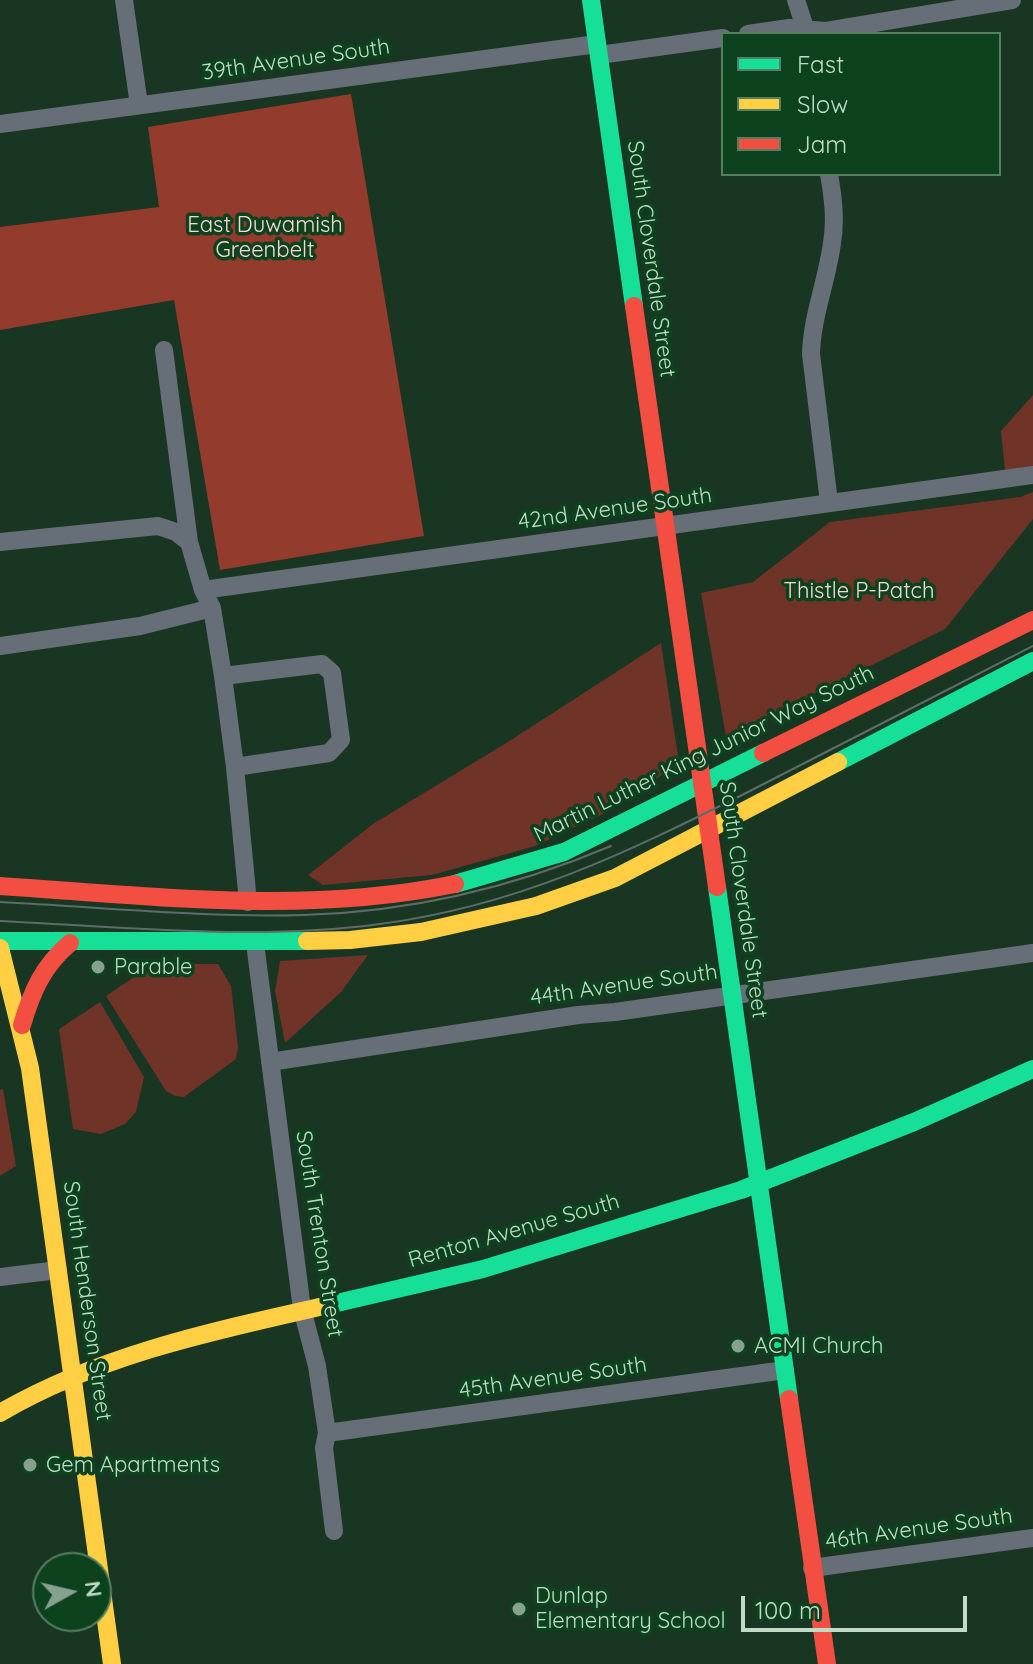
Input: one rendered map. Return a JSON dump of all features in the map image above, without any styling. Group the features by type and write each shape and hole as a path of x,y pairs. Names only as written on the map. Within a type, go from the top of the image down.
{"main road":[{"name":"South Cloverdale Street","path":"591,0 827,1664"},
{"name":"Martin Luther King Junior Way South","path":"0,886 248,902 323,901 401,895 479,879 564,852 1033,620"},
{"path":"0,941 255,943 350,940 421,932 550,902 600,884 709,830 1033,661"},
{"path":"21,1029 36,977 54,955 70,943"},
{"name":"South Henderson Street","path":"0,948 30,1068 112,1664"},
{"name":"Renton Avenue South","path":"0,1413 72,1377 197,1335 483,1269 759,1184 914,1122 1033,1069"}],"street":[{"path":"124,0 139,105"},
{"path":"796,0 806,32"},
{"path":"762,32 789,28 806,32 827,31 1012,0"},
{"name":"39th Avenue South","path":"0,124 598,49 721,38"},
{"path":"829,176 835,220 833,242 812,332 811,354 829,502"},
{"path":"164,350 189,542 203,590 212,608 223,676 248,902"},
{"name":"42nd Avenue South","path":"203,590 1033,475"},
{"path":"0,542 158,526 176,532 189,542"},
{"path":"0,646 140,626 212,608"},
{"path":"223,676 322,664 332,673 338,715 341,740 329,753 235,767"},
{"name":"South Trenton Street","path":"255,943 302,1309 317,1366 327,1433 324,1448 334,1531"},
{"name":"44th Avenue South","path":"270,1062 562,1017 1033,953"},
{"path":"0,1277 58,1270"},
{"name":"45th Avenue South","path":"327,1433 785,1370"},
{"name":"46th Avenue South","path":"812,1568 1033,1538"}],"green space":[{"name":"East Duwamish Greenbelt","path":"351,94 424,536 220,570 174,300 0,330 0,227 159,207 148,127"},
{"path":"1033,395 1033,466 1005,470 1001,431"},
{"name":"Thistle P-Patch","path":"1033,492 1033,519 945,629 726,737 701,593 753,582 830,522 1020,497"},
{"path":"661,643 679,763 609,811 535,846 432,875 323,885 308,875 373,824"},
{"path":"368,955 341,992 285,1043 275,991 280,961"},
{"path":"153,964 218,964 231,986 238,1047 236,1059 184,1097 166,1091 106,996"},
{"path":"100,1002 144,1077 136,1112 125,1124 101,1134 73,1129 59,1029"},
{"path":"3,1089 16,1166 0,1176 0,1090"}],"tram line":[{"path":"0,921 190,931 286,932 380,924 478,904 570,874 658,836 1033,646"},
{"path":"0,902 228,915 344,913 461,895 537,874 611,846"}],"traffic: fast":[{"path":"591,0 634,306"},
{"path":"838,762 1033,661"},
{"path":"455,884 564,852 763,753"},
{"path":"717,887 789,1399"},
{"path":"0,941 307,941"},
{"path":"324,1306 483,1269 741,1190 914,1122 1033,1069"}],"traffic: slow":[{"path":"307,941 421,932 536,906 615,878 838,762"},
{"path":"0,948 30,1068 112,1664"},
{"path":"0,1413 77,1375 117,1360 199,1336 324,1306"}],"traffic: jam":[{"path":"634,306 717,887"},
{"path":"763,753 1033,620"},
{"path":"0,886 171,898 285,901 342,899 455,884"},
{"path":"22,1025 40,980 70,943"},
{"path":"789,1399 827,1664"}],"place":[{"name":"Parable","path":"98,967"},
{"name":"ACMI Church","path":"738,1346"},
{"name":"Gem Apartments","path":"30,1465"},
{"name":"Dunlap Elementary School","path":"519,1609"}]}
